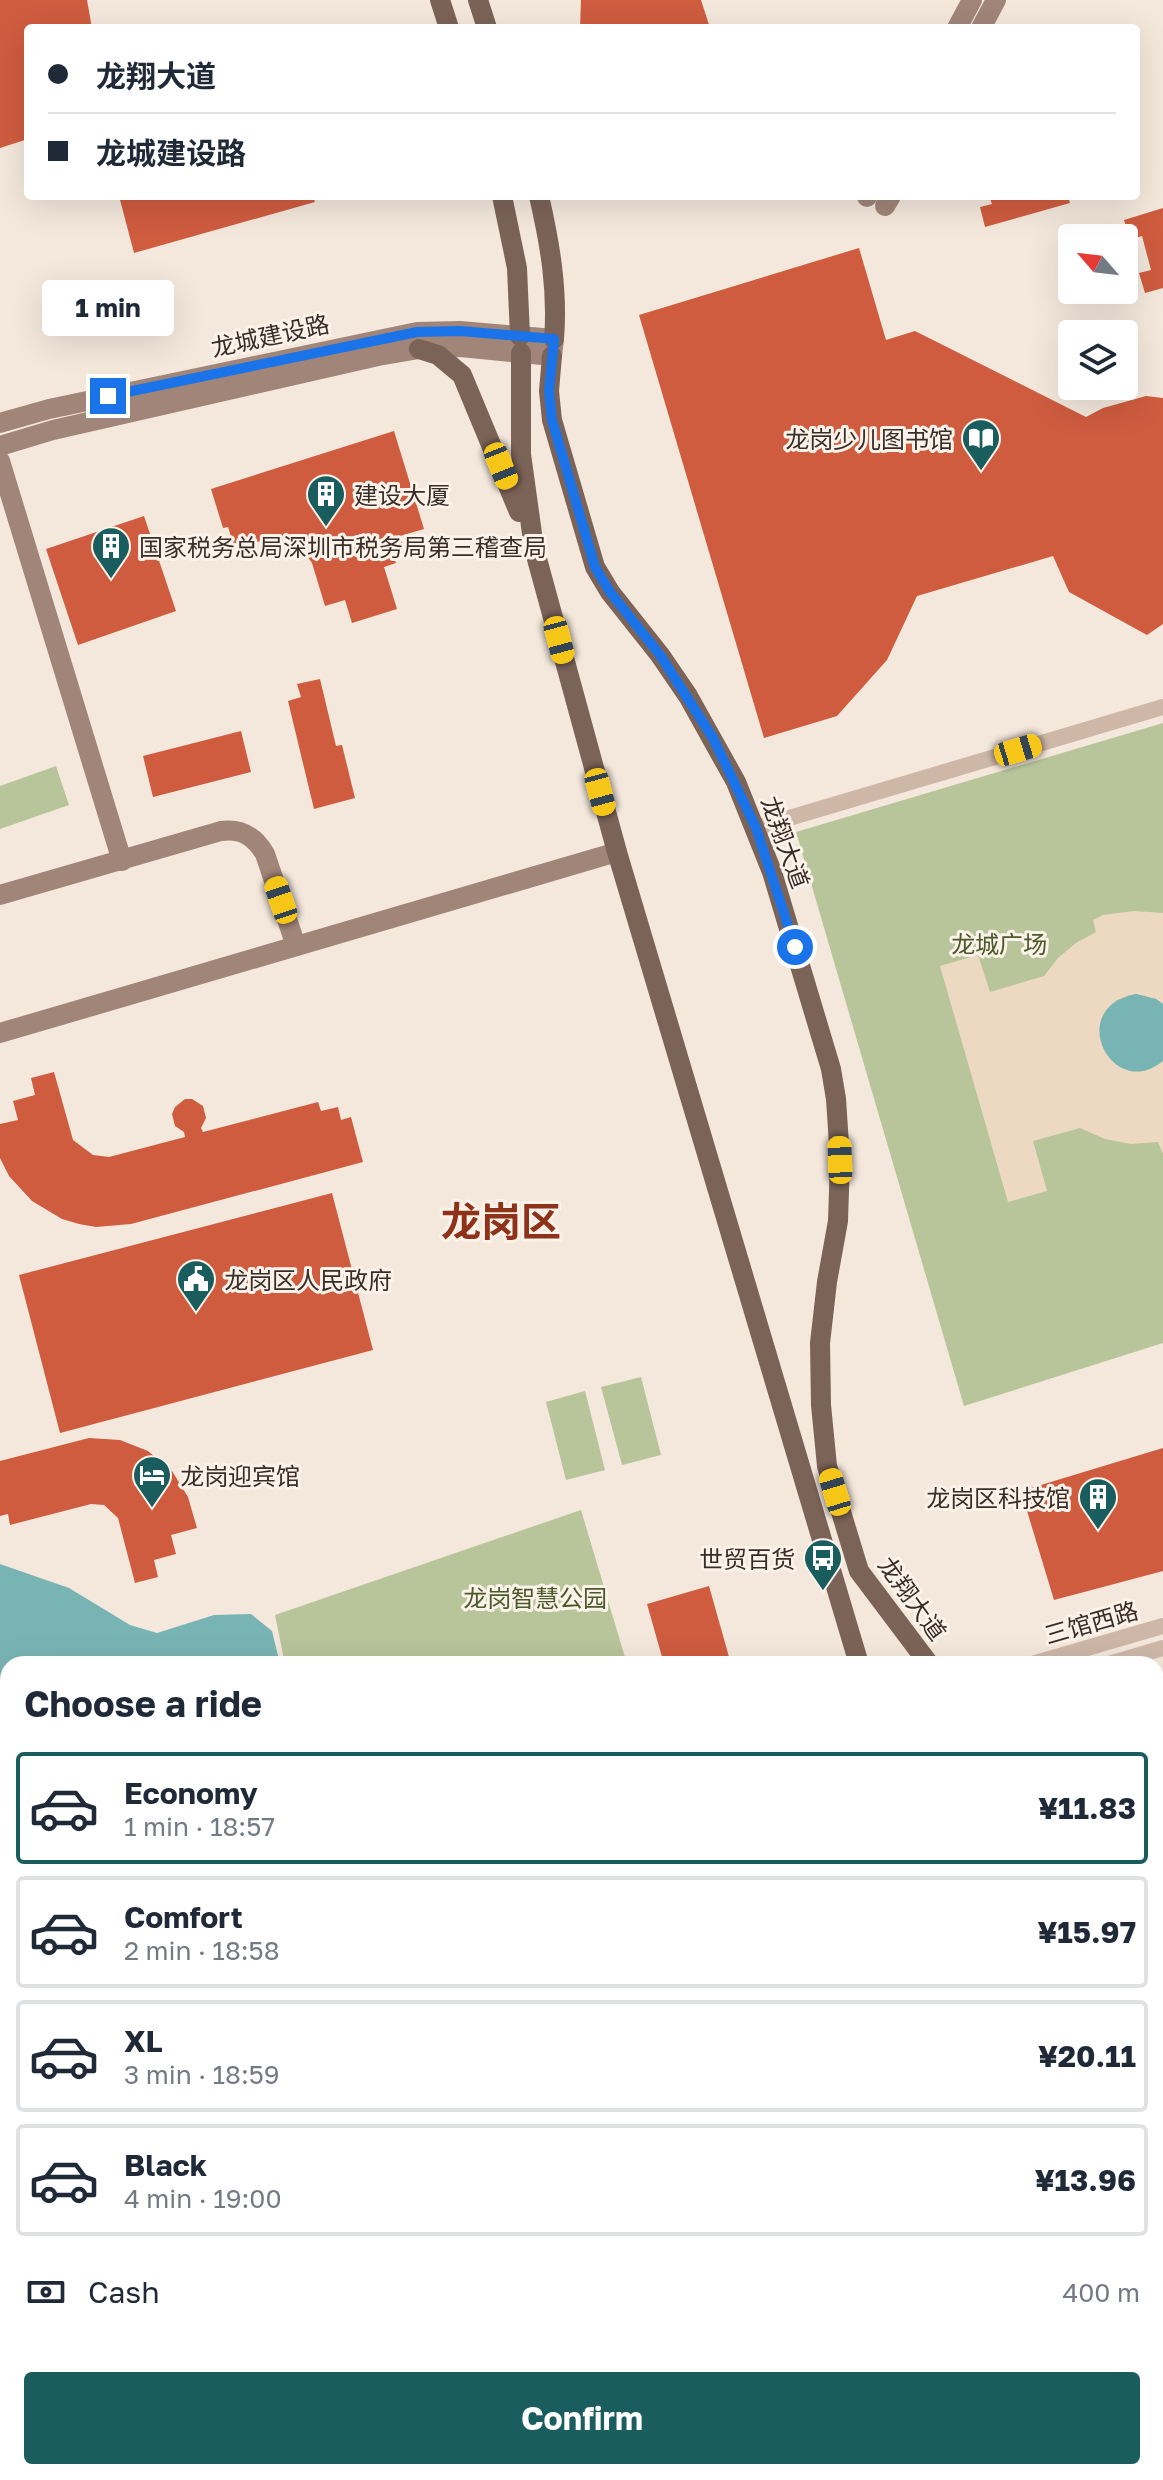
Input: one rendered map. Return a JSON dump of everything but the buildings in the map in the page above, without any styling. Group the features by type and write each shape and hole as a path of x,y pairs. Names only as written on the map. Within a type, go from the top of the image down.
{"main road":[{"path":"440,0 448,24"},
{"path":"478,0 486,24"},
{"path":"503,200 517,268 521,454 534,548 617,852 857,1656"},
{"name":"龙翔大道","path":"540,200 556,291 549,391 552,420 595,567 694,706 736,782 772,872 822,1038 836,1099 840,1191 823,1312 820,1359 827,1466 859,1571 923,1656"},
{"path":"419,349 447,360 467,383 534,548"}],"street":[{"path":"959,24 972,0"},
{"path":"983,24 996,0"},
{"name":"龙城建设路","path":"0,423 49,409 374,339 438,331 553,347"},
{"name":"龙城建设路","path":"0,446 68,427 378,356 419,349 520,344"},
{"path":"0,461 122,861"},
{"path":"756,828 1163,707"},
{"path":"0,895 221,831 240,831 258,842 265,854 296,946"},
{"path":"0,1033 617,852"},
{"name":"三馆西路","path":"1060,1656 1163,1626"},
{"name":"三馆西路","path":"1136,1656 1163,1648"}],"green space":[{"name":"龙城广场","path":"1163,723 1163,1343 964,1406 796,832"},
{"path":"56,766 69,805 0,829 0,786"},
{"path":"641,1377 661,1455 622,1465 601,1387"},
{"path":"585,1391 605,1470 566,1480 546,1402"},
{"name":"龙岗智慧公园","path":"581,1510 625,1656 283,1656 275,1615"}],"shaded area":[{"path":"1134,911 1163,913 1163,1004 1136,994 1117,1000 1110,1006 1157,1065 1163,1061 1163,1154 1158,1142 1131,1144 1105,1139 1080,1128 1033,1141 1047,1191 1008,1202 940,966 978,955 990,992 1044,976 1058,958 1096,932 1093,920 1103,915"}],"water":[{"path":"1136,994 1163,1004 1163,1061 1144,1071 1127,1070 1113,1062 1103,1048 1099,1032 1103,1016 1114,1002"},
{"path":"0,1564 69,1588 130,1625 157,1633 214,1615 251,1614 272,1631 278,1656 0,1656"}],"place":[{"name":"龙岗少儿图书馆","path":"981,472"},
{"name":"建设大厦","path":"326,528"},
{"name":"国家税务总局深圳市税务局第三稽查局","path":"111,580"},
{"name":"龙岗区人民政府","path":"196,1313"},
{"name":"龙岗迎宾馆","path":"152,1509"},
{"name":"龙岗区科技馆","path":"1098,1531"},
{"name":"世贸百货","path":"823,1592"}],"district":[{"name":"龙岗区","path":"501,1221"}],"route":[{"path":"108,396 417,332 481,332 554,339 549,391 552,420 595,567 610,592 660,655 713,738 756,828 795,947"}]}
